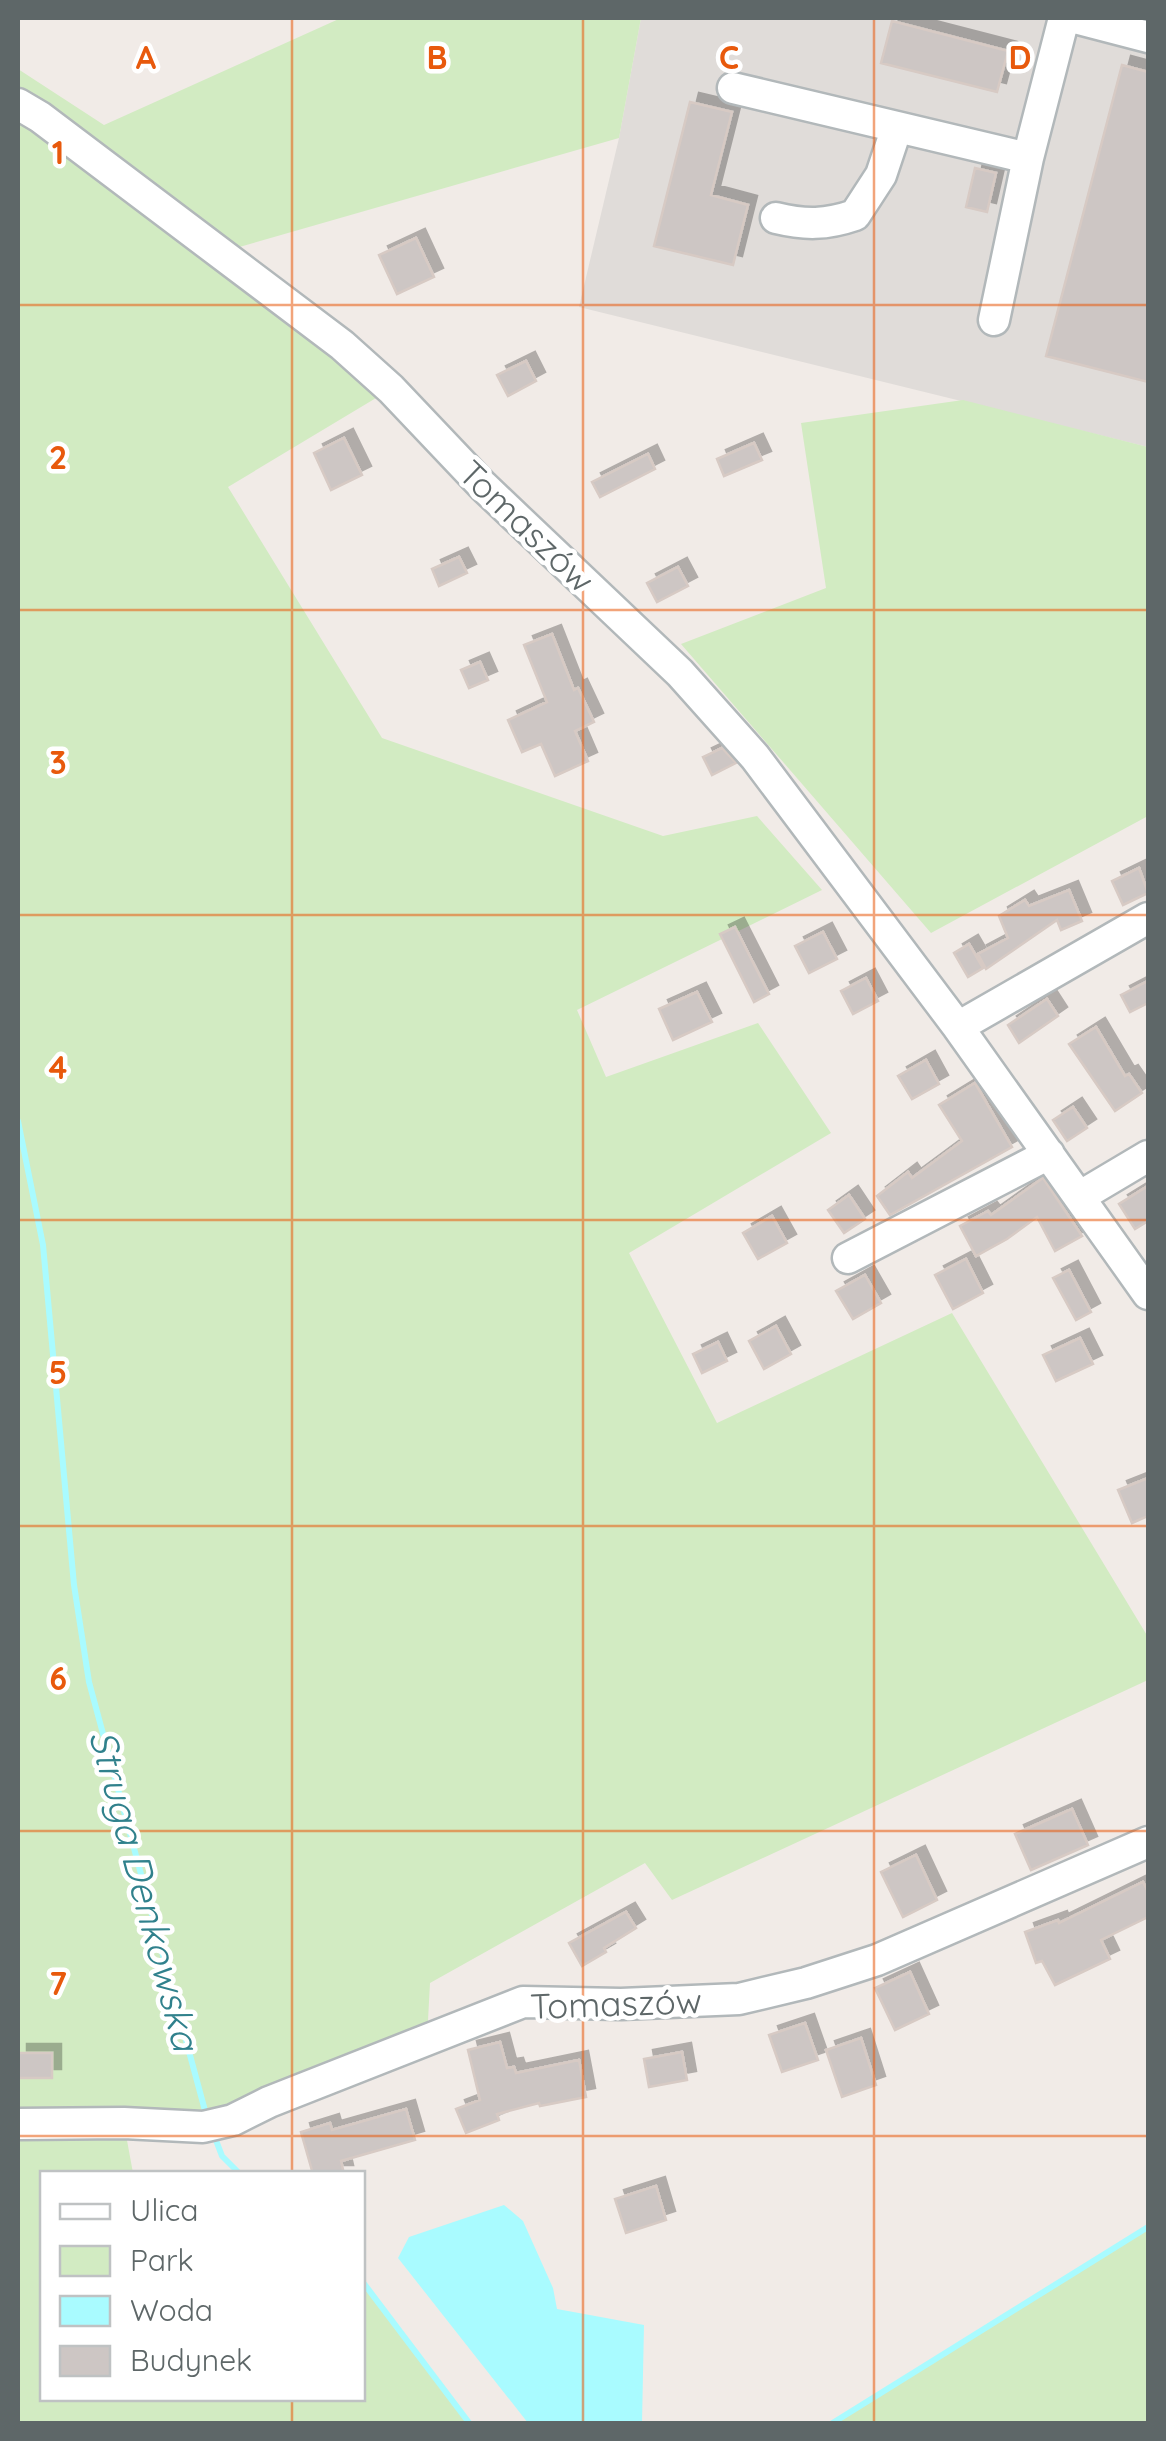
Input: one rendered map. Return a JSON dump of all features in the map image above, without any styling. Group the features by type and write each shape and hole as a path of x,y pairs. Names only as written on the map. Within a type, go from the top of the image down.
{"street":[{"path":"994,320 1028,158 1064,18"},
{"path":"1076,18 1148,37"},
{"path":"733,88 1028,158"},
{"name":"Tomaszów","path":"18,104 342,344 483,486 680,673 755,756 958,1027 1148,1294"},
{"path":"776,218 800,224 828,224 855,216 881,175 897,127"},
{"path":"958,1027 1148,918"},
{"path":"848,1258 1049,1154"},
{"path":"1079,1197 1148,1156"},
{"name":"Tomaszów","path":"18,2124 124,2122 203,2127 233,2120 268,2102 523,2002 621,2004 739,1999 806,1983 877,1960 1148,1842"}],"shaded area":[{"path":"641,18 1148,18 1148,447 579,307 619,138"}],"green space":[{"path":"341,18 641,18 619,138 222,252 391,389 228,487 382,738 663,836 757,816 822,890 577,1010 606,1077 758,1023 831,1133 629,1253 717,1423 952,1313 1148,1637 1148,1680 672,1900 645,1863 430,1983 427,2039 269,2102 124,2124 133,2171 40,2171 40,2401 365,2401 365,2284 470,2423 18,2423 18,69 104,125"},
{"path":"963,400 1148,447 1148,816 931,933 681,644 826,588 801,423"},
{"path":"1148,2227 1148,2423 831,2423"}],"water":[{"path":"504,2205 523,2221 553,2288 557,2309 644,2325 642,2423 528,2423 398,2258 409,2237"}],"building":[{"path":"892,21 1008,51 997,92 881,63"},
{"path":"1122,65 1148,72 1148,382 1046,356"},
{"path":"690,102 732,112 711,195 748,205 733,265 654,246"},
{"path":"975,168 996,173 987,212 966,207"},
{"path":"416,238 434,277 397,294 379,255"},
{"path":"526,361 536,381 508,396 497,375"},
{"path":"344,438 362,475 331,490 314,453"},
{"path":"754,443 762,460 724,476 717,459"},
{"path":"648,454 655,469 600,497 592,482"},
{"path":"459,557 467,573 439,586 432,569"},
{"path":"678,567 688,586 657,602 647,583"},
{"path":"552,634 574,690 578,688 594,722 575,731 588,761 555,776 541,744 522,752 508,720 547,702 524,645"},
{"path":"480,662 488,680 469,688 461,670"},
{"path":"722,748 736,763 712,775 703,757"},
{"path":"1139,868 1148,893 1123,905 1112,881"},
{"path":"1069,890 1082,921 1061,930 1057,920 986,969 978,954 1008,938 999,916 1025,900 1029,906"},
{"path":"735,927 769,994 754,1002 720,934"},
{"path":"823,932 837,959 809,973 795,946"},
{"path":"969,944 983,968 968,977 954,953"},
{"path":"866,978 878,1001 853,1014 841,991"},
{"path":"1148,981 1148,1003 1130,1012 1121,995"},
{"path":"697,992 712,1022 673,1040 659,1009"},
{"path":"1047,999 1058,1016 1019,1043 1008,1025"},
{"path":"1096,1027 1125,1076 1129,1074 1142,1093 1115,1111 1069,1044"},
{"path":"926,1060 939,1084 912,1099 898,1076"},
{"path":"975,1083 1012,1147 890,1215 877,1196 908,1172 912,1178 962,1141 939,1105"},
{"path":"1073,1107 1087,1128 1067,1141 1053,1120"},
{"path":"1043,1178 1082,1236 1055,1251 1037,1217 976,1256 960,1226 988,1211 991,1215"},
{"path":"1148,1186 1148,1221 1135,1229 1119,1204"},
{"path":"849,1195 865,1219 844,1233 828,1210"},
{"path":"772,1216 787,1243 758,1259 743,1233"},
{"path":"966,1259 983,1293 953,1309 935,1275"},
{"path":"1069,1270 1091,1312 1076,1320 1053,1278"},
{"path":"865,1275 881,1303 853,1319 836,1291"},
{"path":"776,1326 791,1354 764,1369 749,1341"},
{"path":"1080,1338 1093,1364 1056,1381 1043,1355"},
{"path":"718,1342 727,1361 702,1373 693,1354"},
{"path":"1148,1478 1148,1516 1132,1523 1118,1490"},
{"path":"1072,1809 1088,1845 1031,1870 1015,1834"},
{"path":"916,1855 937,1900 903,1917 881,1872"},
{"path":"1143,1882 1148,1892 1148,1917 1101,1940 1110,1959 1055,1985 1042,1961 1036,1963 1025,1932 1058,1920 1059,1923"},
{"path":"626,1912 636,1928 582,1966 569,1943"},
{"path":"910,1972 929,2014 895,2030 875,1988"},
{"path":"805,2023 818,2060 782,2072 769,2035"},
{"path":"861,2038 876,2085 842,2097 826,2050"},
{"path":"500,2042 507,2068 514,2067 516,2073 579,2060 586,2097 497,2114 499,2120 466,2133 456,2109 480,2100 468,2050"},
{"path":"682,2052 687,2080 649,2087 644,2059"},
{"path":"18,2053 52,2053 52,2078 18,2078"},
{"path":"406,2109 415,2140 341,2161 343,2171 312,2171 301,2132 330,2123 332,2130"},
{"path":"656,2186 666,2220 626,2233 615,2199"}],"waterway":[{"name":"Struga Denkowska","path":"18,1121 43,1245 74,1585 89,1682 207,2118"},
{"name":"Struga Denkowska","path":"214,2135 222,2156 237,2171"},
{"name":"Struga Denkowska","path":"831,2424 1148,2227"},
{"name":"Struga Denkowska","path":"365,2285 470,2424"}]}
